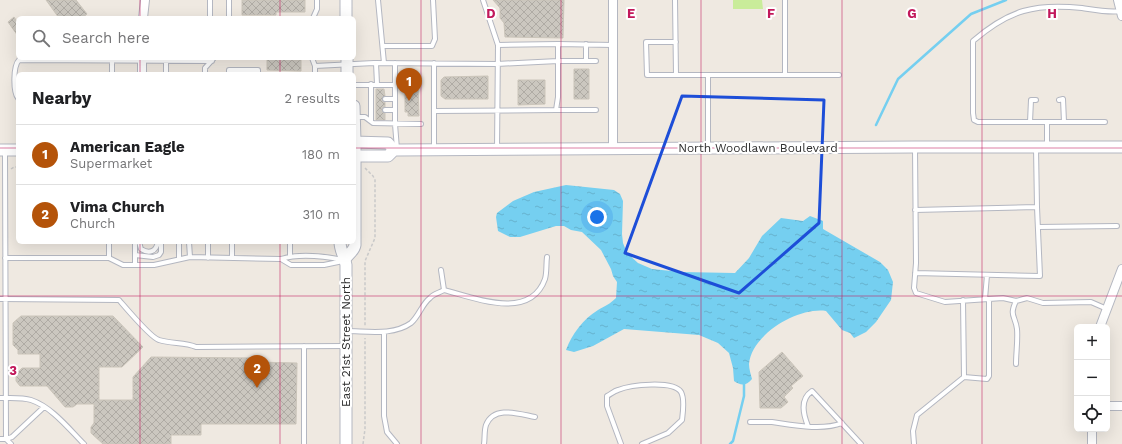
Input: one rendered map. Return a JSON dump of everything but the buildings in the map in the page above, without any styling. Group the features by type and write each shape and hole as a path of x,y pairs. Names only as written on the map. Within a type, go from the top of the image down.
{"main road":[{"path":"346,0 346,16"},
{"name":"North Woodlawn Boulevard","path":"356,142 388,143 395,150"},
{"name":"North Woodlawn Boulevard","path":"356,156 388,156 395,150 1122,147"},
{"path":"2,150 16,150"},
{"name":"East 21st Street North","path":"340,244 340,249 345,260 346,444"},
{"path":"345,260 353,251 355,244"}],"street":[{"path":"143,16 145,0"},
{"path":"613,0 613,148"},
{"path":"1118,0 1122,13"},
{"path":"142,60 142,72"},
{"path":"1101,324 1122,269"},
{"path":"1110,406 1122,406"},
{"path":"1092,432 1092,444"}],"lane":[{"path":"210,0 210,16"},
{"path":"228,0 229,16"},
{"path":"314,16 317,9 317,0"},
{"path":"378,0 384,63"},
{"path":"383,46 432,46 435,39 433,0"},
{"path":"483,0 498,45 497,149"},
{"path":"675,0 676,75"},
{"path":"785,0 785,75"},
{"path":"1105,122 978,122 974,120 974,41 986,30 1006,18 1027,9 1037,7 1069,7 1122,13"},
{"path":"676,42 646,42 647,75 839,75"},
{"path":"556,110 558,97 558,44"},
{"path":"586,44 586,61"},
{"path":"498,45 613,45"},
{"path":"16,72 15,67 19,60 112,60 112,72"},
{"path":"166,60 166,72"},
{"path":"205,72 205,68 212,60"},
{"path":"313,60 315,72"},
{"path":"315,66 347,66 376,63 497,64 596,61"},
{"path":"376,63 376,84"},
{"path":"395,63 395,150"},
{"path":"434,63 434,150"},
{"path":"229,72 229,70 258,70 258,72"},
{"path":"708,75 708,148"},
{"path":"16,84 16,95"},
{"path":"370,121 370,110 373,99 371,84"},
{"path":"356,85 395,85"},
{"path":"385,99 395,99"},
{"path":"1030,122 1031,100 1036,100"},
{"path":"1059,100 1063,100 1064,122"},
{"path":"370,110 376,110"},
{"path":"385,110 395,110"},
{"path":"434,111 596,110"},
{"path":"356,112 373,123 421,124"},
{"path":"915,273 1040,276 1037,207 1041,147 1047,122"},
{"path":"915,147 914,288 916,293 945,302 1003,298 1016,301 1027,298 1043,303 1091,302 1107,309"},
{"path":"2,150 5,258 6,439 10,444"},
{"path":"915,210 1037,207"},
{"path":"1038,227 1117,226"},
{"path":"109,244 109,258"},
{"path":"135,244 135,265"},
{"path":"140,244 141,248 149,252 154,250 158,244"},
{"path":"135,255 159,255 161,252 161,244"},
{"path":"178,260 179,244"},
{"path":"190,244 190,257"},
{"path":"208,244 208,258"},
{"path":"232,244 232,258"},
{"path":"290,244 290,256"},
{"path":"5,258 109,258 123,265 154,265 190,257 281,259 290,256 322,256 345,260"},
{"path":"346,331 384,332 398,329 411,322 421,311 429,298 444,290 498,304 514,304 531,298 540,289 546,278 547,257"},
{"path":"281,259 291,265 324,265 345,260"},
{"path":"441,270 444,290"},
{"path":"914,444 912,431 917,416 964,377 987,379 989,376 987,275"},
{"path":"0,299 119,300 157,340 189,344 196,347 346,346"},
{"path":"964,300 964,377"},
{"path":"1016,301 1012,310 1017,328 1016,364"},
{"path":"384,332 384,416 387,432 397,444"},
{"path":"304,346 304,444"},
{"path":"621,444 607,406 607,396 617,390 632,386 662,385 676,387 682,393 682,420 668,433 642,444"},
{"path":"808,426 804,417 804,405 805,398 812,391 861,444"},
{"path":"0,398 30,400 44,407 84,444"},
{"path":"0,439 12,437 44,407"},
{"path":"484,444 485,426 491,417 504,412 534,417"},
{"path":"750,422 770,422 824,427 842,423"}],"path":[{"path":"364,167 373,176 375,188 375,238 365,261 365,325"},
{"path":"363,444 365,429 365,336"}],"highlighted area":[{"path":"682,96 824,100 819,223 739,293 625,253"}],"green space":[{"path":"733,0 762,0 763,9 733,9"}],"water":[{"path":"566,185 614,190 620,194 623,201 623,243 627,253 638,263 652,269 681,272 735,273 749,258 762,236 781,218 803,221 810,216 823,221 823,229 880,262 888,270 893,282 891,300 876,322 866,332 854,338 850,333 842,330 826,311 803,313 790,318 767,333 758,342 752,353 749,364 752,379 748,383 743,384 739,384 734,381 733,368 729,353 718,343 699,335 624,329 593,346 574,352 566,350 571,338 583,322 616,298 617,282 601,250 582,232 571,230 564,226 556,226 520,237 510,237 498,231 496,217 497,213 513,201 534,192"}],"waterway":[{"path":"876,125 898,79 971,14 1006,0"},
{"path":"730,444 733,441 744,396 744,383"}],"place":[{"name":"American Eagle","path":"409,101"},
{"name":"Vima Church","path":"257,388"}]}
